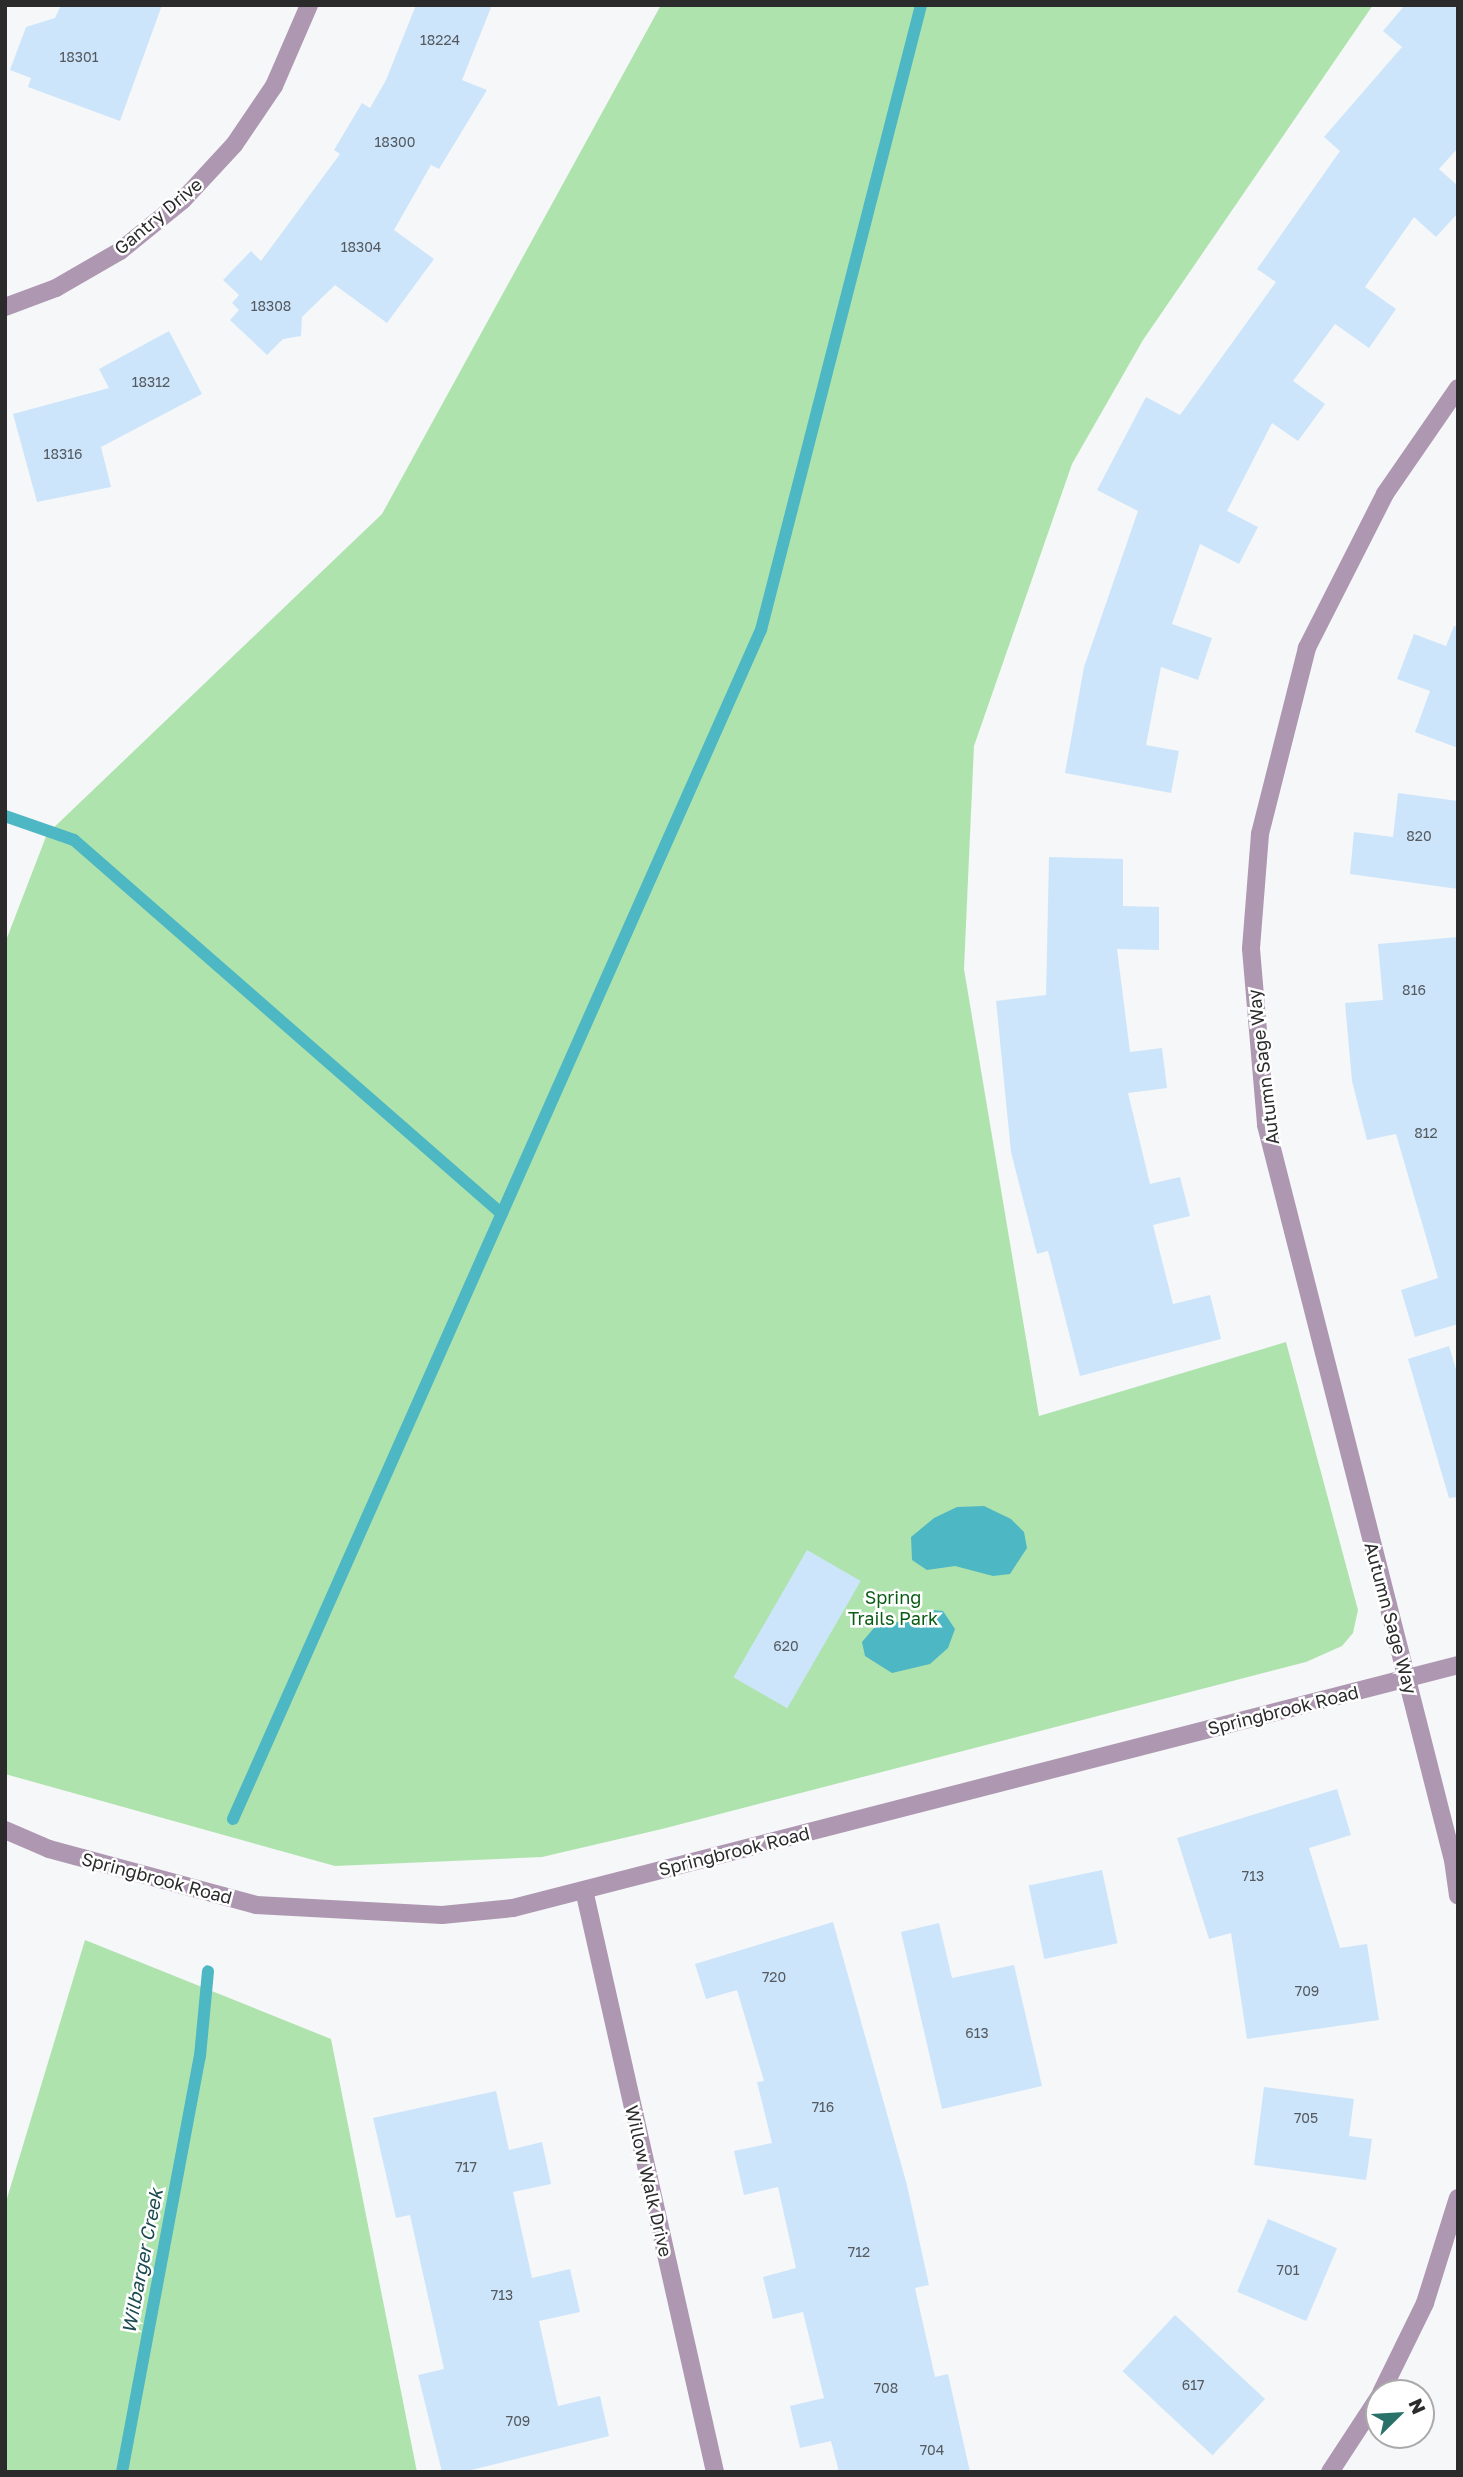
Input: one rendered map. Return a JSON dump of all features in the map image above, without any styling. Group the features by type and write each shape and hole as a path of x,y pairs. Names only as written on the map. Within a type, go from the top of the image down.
{"street":[{"name":"Gantry Drive","path":"5,307 56,288 120,251 183,200 234,145 274,86 309,5"},
{"name":"Autumn Sage Way","path":"1458,388 1385,494 1307,648 1260,834 1251,949 1266,1125 1407,1678 1458,1896"},
{"name":"Springbrook Road","path":"5,1830 49,1849 256,1905 442,1915 513,1908 1458,1665"},
{"name":"Willow Walk Drive","path":"584,1890 715,2472"},
{"path":"1388,2379 1425,2303 1458,2198"},
{"path":"1330,2472 1365,2418"}],"green space":[{"name":"Spring Trails Park","path":"661,5 1373,5 1143,340 1072,464 974,746 964,969 1039,1416 1286,1342 1358,1610 1353,1633 1342,1646 1306,1662 662,1829 542,1857 335,1866 5,1774 5,943 47,834 382,514"},
{"path":"85,1940 331,2039 417,2472 5,2472 5,2205"}],"water":[{"path":"984,1506 1011,1519 1024,1532 1027,1548 1010,1574 993,1576 955,1566 927,1570 912,1560 911,1537 934,1518 957,1507"},
{"path":"932,1610 943,1611 955,1629 948,1648 930,1664 892,1673 865,1656 862,1642 879,1622 912,1622"}],"building":[{"path":"61,5 162,5 120,121 28,87 31,78 10,70 26,27 55,18"},
{"path":"416,5 492,5 462,80 487,90 439,169 431,165 394,230 434,259 387,323 335,285 302,317 301,336 283,339 267,355 230,320 239,310 232,303 239,295 223,280 251,251 261,261 340,154 334,150 362,103 370,108 386,80"},
{"path":"1405,5 1458,5 1458,148 1439,169 1458,186 1458,213 1436,237 1414,217 1365,287 1396,309 1369,348 1335,324 1293,381 1325,404 1298,441 1272,423 1227,511 1258,527 1239,564 1200,544 1172,624 1212,638 1198,680 1161,667 1146,745 1179,751 1171,793 1065,773 1084,667 1138,511 1097,490 1146,397 1180,415 1276,282 1257,269 1340,151 1324,137 1402,47 1383,31"},
{"path":"169,331 202,394 101,447 111,487 37,502 13,414 109,388 99,369"},
{"path":"1454,626 1458,627 1458,748 1415,732 1430,691 1397,679 1414,634 1446,646"},
{"path":"1398,793 1458,801 1458,889 1350,874 1354,832 1393,837"},
{"path":"1049,857 1123,859 1123,906 1159,907 1159,950 1117,949 1130,1052 1162,1048 1167,1088 1128,1093 1150,1184 1180,1177 1190,1216 1153,1225 1173,1304 1210,1295 1221,1339 1080,1376 1048,1251 1037,1254 1011,1152 996,1001 1046,995"},
{"path":"1458,937 1458,1324 1415,1337 1401,1290 1438,1278 1396,1134 1367,1140 1352,1081 1345,1003 1383,1000 1378,944"},
{"path":"1449,1346 1458,1376 1458,1497 1449,1498 1408,1359"},
{"path":"807,1550 861,1581 787,1708 734,1677"},
{"path":"1337,1789 1351,1835 1309,1848 1340,1948 1367,1944 1379,2020 1247,2039 1231,1933 1209,1939 1177,1838"},
{"path":"1102,1870 1118,1943 1044,1959 1029,1886"},
{"path":"833,1922 907,2185 929,2285 915,2288 935,2377 948,2374 970,2472 839,2472 831,2441 800,2448 790,2406 824,2398 803,2312 773,2319 763,2277 796,2268 778,2187 744,2195 734,2151 772,2143 757,2082 764,2081 737,1990 706,1999 695,1964"},
{"path":"939,1923 952,1978 1014,1965 1042,2086 942,2109 901,1932"},
{"path":"1264,2087 1354,2099 1349,2136 1372,2139 1366,2180 1254,2165"},
{"path":"496,2091 509,2150 542,2142 551,2184 513,2192 532,2278 570,2269 580,2312 539,2321 558,2406 600,2396 609,2436 463,2472 442,2472 418,2375 444,2369 410,2215 396,2218 373,2118"},
{"path":"1268,2219 1337,2248 1306,2321 1237,2292"},
{"path":"1175,2315 1265,2399 1212,2455 1122,2371"}],"waterway":[{"path":"233,1819 761,630 921,5"},
{"path":"5,816 74,840 502,1214"},
{"name":"Wilbarger Creek","path":"122,2472 200,2056 208,1971"}]}
